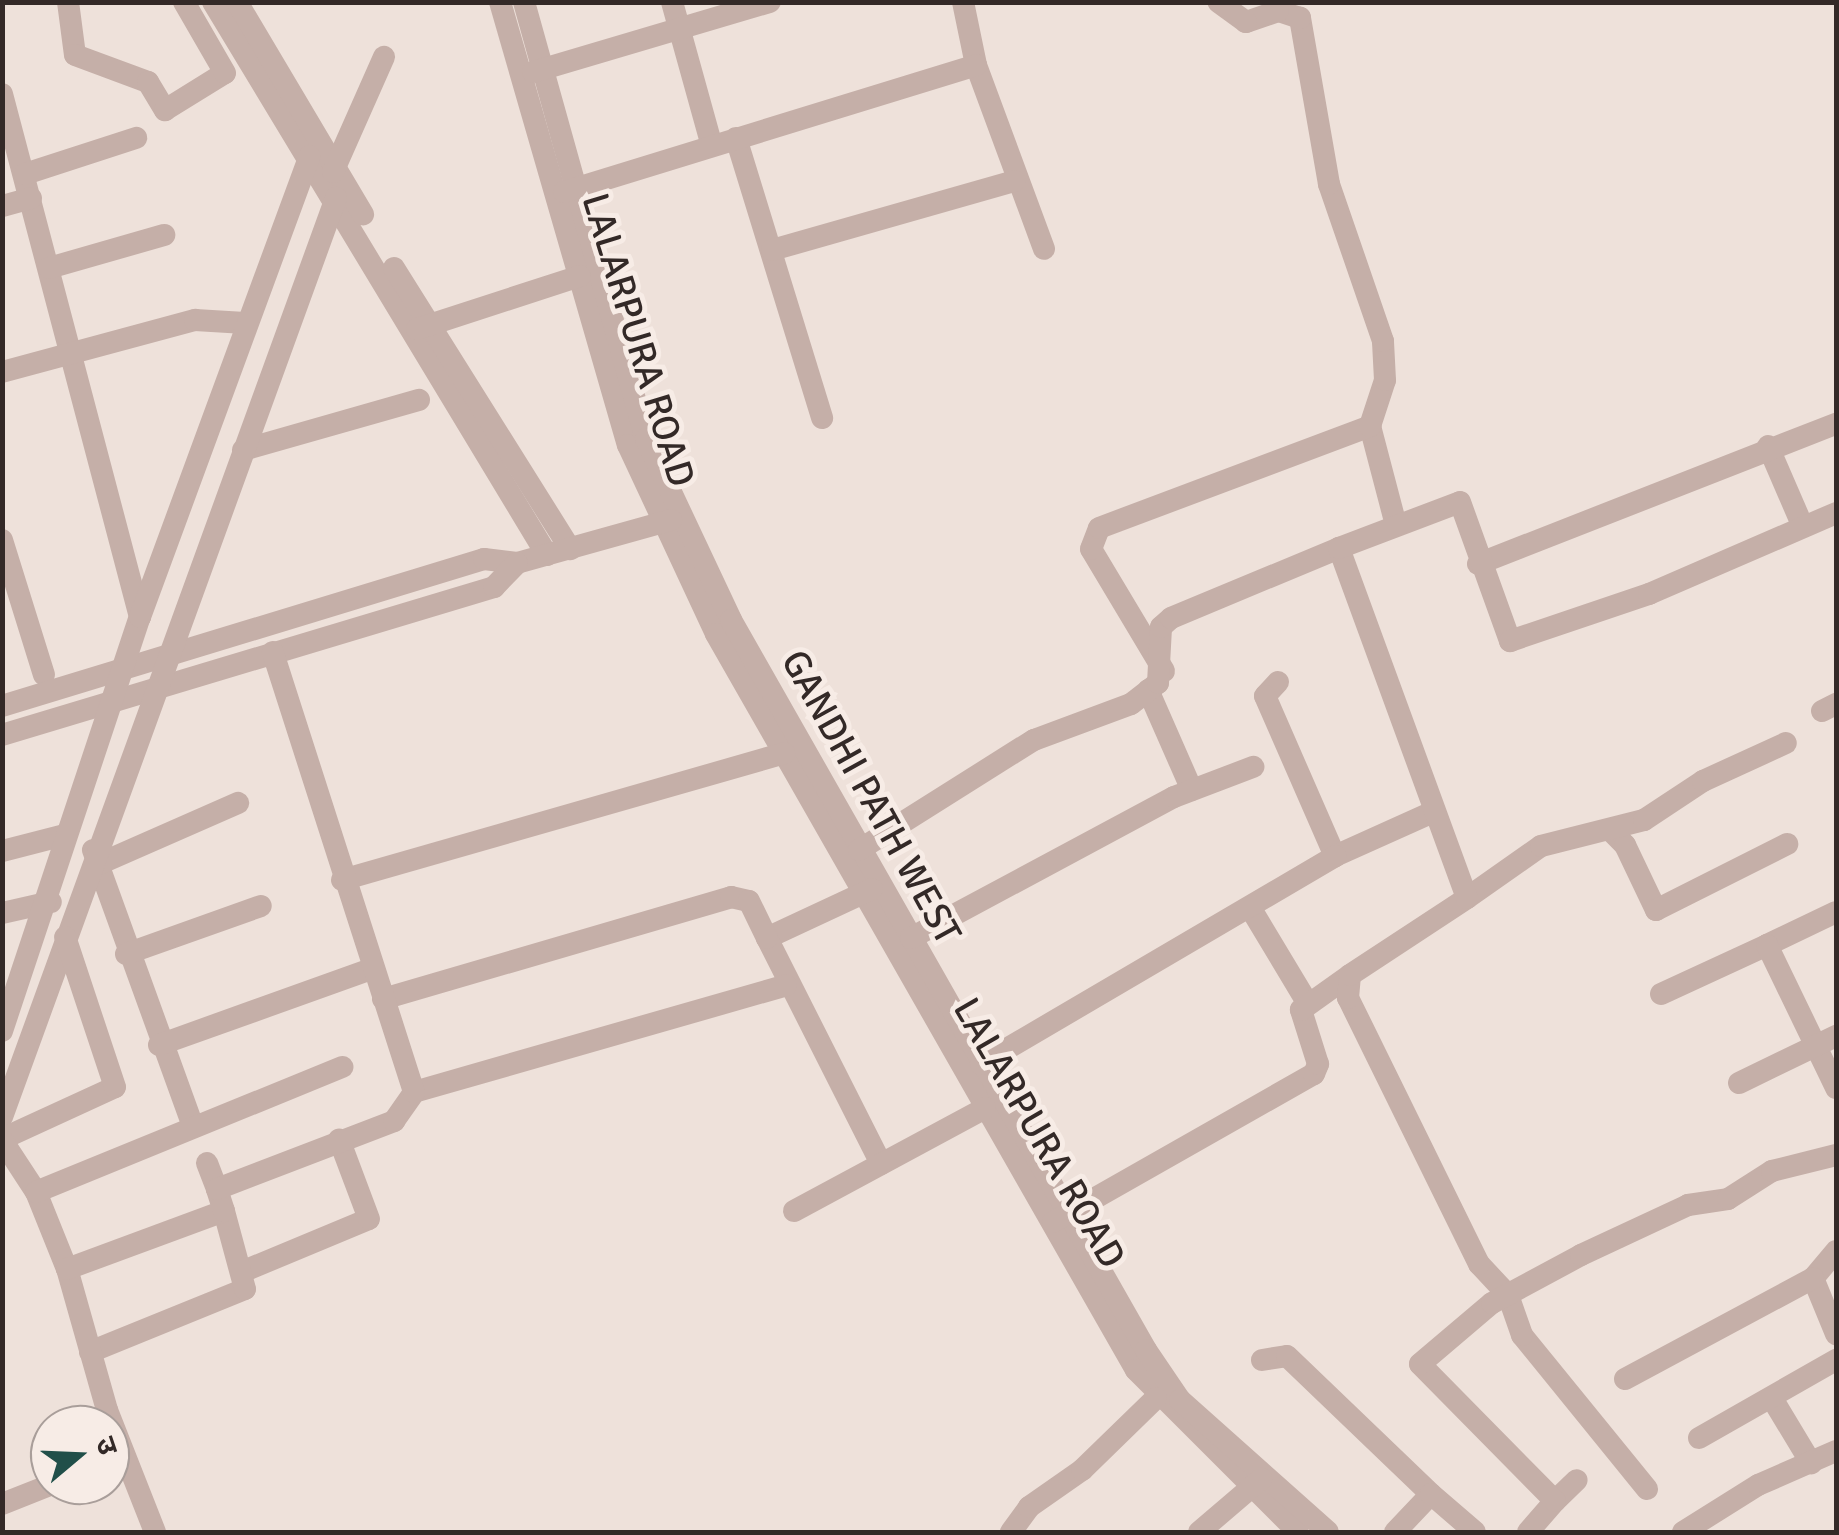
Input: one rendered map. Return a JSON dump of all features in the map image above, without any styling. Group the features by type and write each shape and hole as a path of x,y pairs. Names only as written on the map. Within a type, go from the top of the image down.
{"street":[{"path":"68,2 75,55 148,82 165,110 224,74 184,2"},
{"path":"213,2 260,59 559,552"},
{"path":"237,2 260,59 310,156 333,182 422,328"},
{"name":"LALARPURA ROAD","path":"500,2 519,76 566,192 580,276 628,445 670,520 784,753 871,890 985,1108 1058,1218 1156,1398 1257,1482 1298,1532"},
{"name":"GANDHI PATH WEST","path":"524,2 544,69 566,192 670,520 859,850 871,890 911,938 982,1064 1058,1218 1180,1400 1257,1482 1328,1532"},
{"path":"672,2 712,146"},
{"path":"519,76 770,2"},
{"path":"963,2 976,65 1014,181 1044,249"},
{"path":"1164,670 1091,548 1099,528 1370,426 1382,408 1383,341 1329,184 1300,18 1278,11 1246,22 1218,2"},
{"path":"2,1117 153,690 243,450 333,182 384,57"},
{"path":"566,192 976,65"},
{"path":"2,94 140,618"},
{"path":"25,174 136,138"},
{"path":"736,138 822,418"},
{"path":"2,1030 140,618 245,322 310,156"},
{"path":"772,250 1014,181"},
{"path":"2,206 31,198"},
{"path":"50,268 164,235"},
{"path":"422,328 580,276"},
{"path":"2,372 194,320 245,322"},
{"path":"243,450 419,400"},
{"path":"1478,564 1768,446 1836,424"},
{"path":"1370,426 1396,526"},
{"path":"1768,446 1803,527"},
{"path":"859,850 1034,740 1148,690 1164,670 1160,638 1171,618 1460,502 1478,564 1510,641 1649,594 1836,513"},
{"path":"2,706 484,559 517,562 670,520"},
{"path":"1339,548 1433,812 1468,898"},
{"path":"4,553 44,675"},
{"path":"2,735 494,587 517,562"},
{"path":"273,652 342,880 414,1092"},
{"path":"1278,682 1264,696 1335,856"},
{"path":"1148,690 1192,790"},
{"path":"1305,999 1350,975 1541,846 1644,820 1703,781 1786,743"},
{"path":"342,880 784,753"},
{"path":"911,938 991,889 1192,790 1253,767"},
{"path":"96,859 238,803"},
{"path":"76,807 126,954 192,1124"},
{"path":"982,1064 1251,909 1335,856 1433,812"},
{"path":"1610,830 1626,845 1656,910 1787,844"},
{"path":"2,851 66,834"},
{"path":"768,938 871,890"},
{"path":"382,999 731,897 749,901 786,984 880,1164"},
{"path":"2,913 42,902 79,898"},
{"path":"126,954 261,906"},
{"path":"1058,1218 1314,1074 1318,1064 1300,1020 1305,999 1251,909"},
{"path":"1662,994 1836,912"},
{"path":"65,937 115,1087 2,1140 36,1192 67,1269 104,1405"},
{"path":"1766,944 1836,1088"},
{"path":"160,1045 371,969"},
{"path":"1350,975 1348,998 1479,1264 1508,1295 1522,1335 1647,1489"},
{"path":"67,1269 220,1200 339,1139 394,1121 414,1092 786,984"},
{"path":"1739,1083 1836,1036"},
{"path":"36,1192 192,1124 343,1067"},
{"path":"794,1211 985,1108"},
{"path":"244,1271 379,1215 339,1139"},
{"path":"1555,1501 1420,1370 1458,1329 1508,1295 1688,1205 1728,1198 1772,1171 1836,1156"},
{"path":"90,1352 245,1289 244,1271 207,1164"},
{"path":"1625,1379 1814,1278 1836,1251"},
{"path":"1814,1278 1836,1334"},
{"path":"1262,1360 1288,1356 1430,1494 1475,1532"},
{"path":"1699,1438 1772,1400 1836,1360"},
{"path":"1011,1532 1028,1507 1082,1470 1156,1398"},
{"path":"1772,1400 1811,1463"},
{"path":"1683,1532 1836,1450"},
{"path":"1528,1532 1577,1480"},
{"path":"130,1482 155,1532"},
{"path":"1199,1532 1257,1482"},
{"path":"2,1504 30,1493"},
{"path":"1395,1532 1430,1494"}]}
